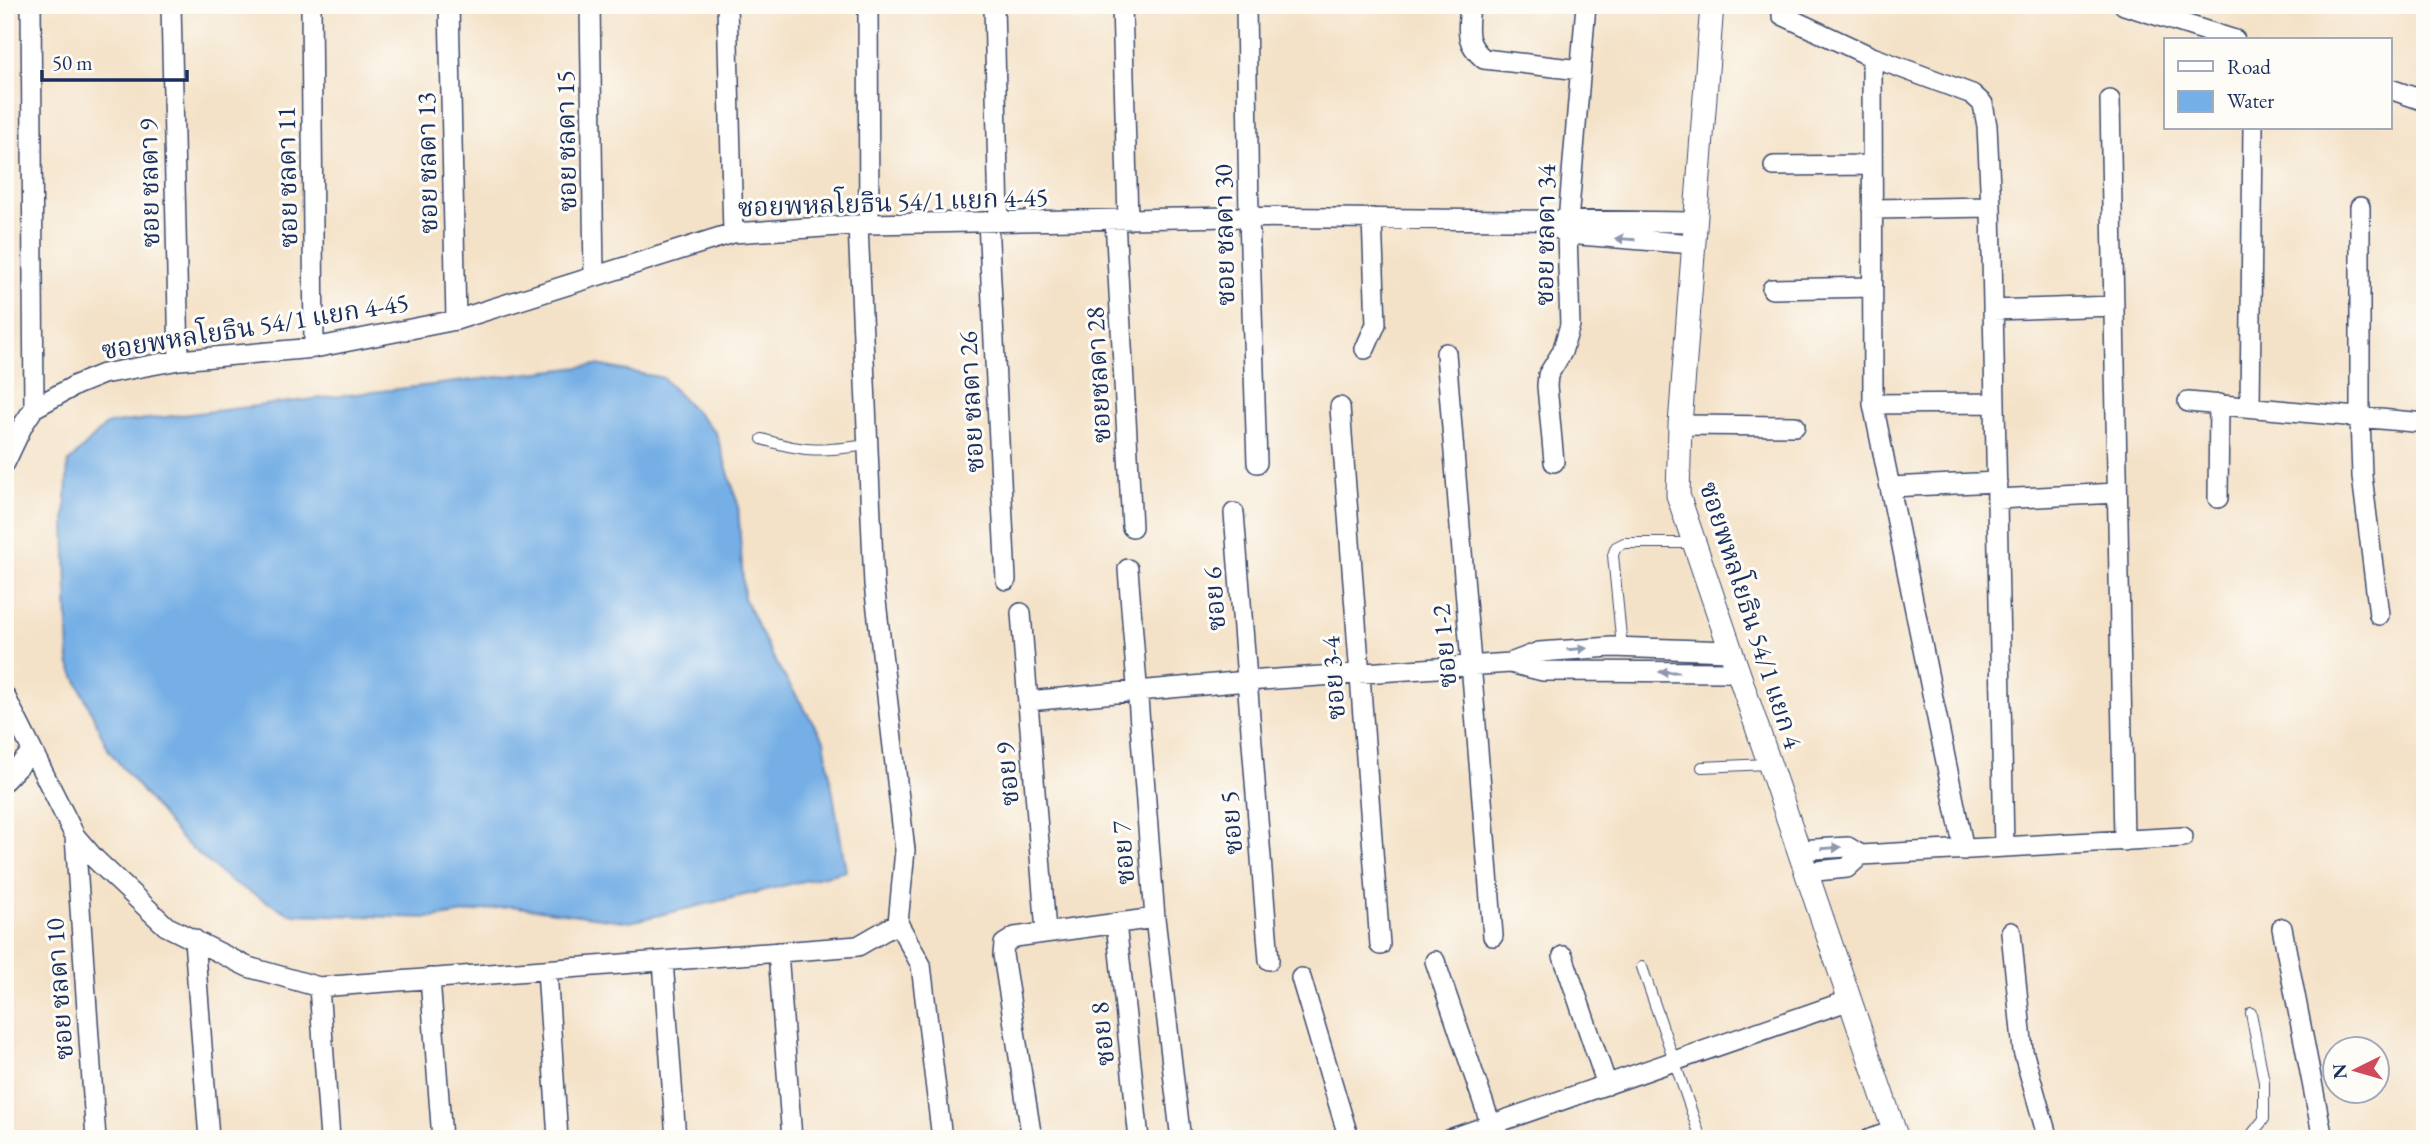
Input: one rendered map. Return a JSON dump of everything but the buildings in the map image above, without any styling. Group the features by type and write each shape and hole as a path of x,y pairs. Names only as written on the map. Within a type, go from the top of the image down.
{"street":[{"path":"5,463 34,408 31,5"},
{"name":"ซอย ชลดา 9","path":"171,5 179,360"},
{"name":"ซอย ชลดา 11","path":"311,5 314,348"},
{"name":"ซอย ชลดา 13","path":"449,5 456,320"},
{"name":"ซอย ชลดา 15","path":"590,5 594,275"},
{"path":"727,5 733,233"},
{"path":"868,5 863,224 874,584 905,850 898,923 921,965 942,1139"},
{"name":"ซอย ชลดา 26","path":"994,5 994,221 1006,580"},
{"name":"ซอยชลดา 28","path":"1122,5 1121,220 1132,527"},
{"name":"ซอย ชลดา 30","path":"1246,5 1257,463"},
{"path":"1470,5 1468,37 1474,50 1484,59 1580,70"},
{"name":"ซอย ชลดา 34","path":"1554,462 1548,375 1562,352 1570,325 1568,227 1586,5"},
{"name":"ซอยพหลโยธิน 54/1 แยก 4","path":"1712,5 1680,425 1678,495 1895,1135"},
{"path":"2124,5 2229,38"},
{"path":"1782,15 1872,57 1972,94 1983,104 1987,125 1991,207 2004,847"},
{"path":"1872,57 1873,404 1964,850"},
{"path":"2392,90 2425,101"},
{"path":"2110,100 2124,841"},
{"path":"2250,407 2253,130"},
{"path":"1774,166 1872,165"},
{"path":"1872,209 1991,207"},
{"path":"2360,207 2362,476 2379,615"},
{"name":"ซอยพหลโยธิน 54/1 แยก 4-45","path":"34,408 103,374 135,367 179,360 314,348 456,320 733,233 863,224 1249,217 1548,221 1568,227 1694,233"},
{"path":"1365,349 1376,324 1372,218"},
{"path":"1772,289 1872,286"},
{"path":"1993,310 2114,306"},
{"name":"ซอย 1-2","path":"1446,353 1493,936"},
{"path":"1873,404 1995,402"},
{"path":"2188,402 2425,423"},
{"path":"2218,498 2219,404"},
{"name":"ซอย 3-4","path":"1339,407 1380,945"},
{"path":"1680,425 1795,426"},
{"path":"1890,487 2117,493"},
{"name":"ซอย 6","path":"1234,513 1247,681"},
{"name":"ซอย 7","path":"1128,569 1155,918 1180,1132"},
{"name":"ซอย 9","path":"1021,613 1046,932"},
{"path":"1028,701 1247,681 1510,663 1539,652 1622,648 1734,662"},
{"path":"1510,663 1543,671 1734,662"},
{"name":"ซอย 5","path":"1247,681 1269,961"},
{"path":"5,696 75,836 95,859 166,926 248,967 319,986 858,946 898,923"},
{"path":"5,780 32,752"},
{"name":"ซอย ชลดา 10","path":"75,836 96,1139"},
{"path":"1798,850 1848,847 1861,855 2183,837"},
{"path":"1806,872 1847,868 1861,855"},
{"path":"1032,1139 1003,955 1004,944 1015,937 1155,918"},
{"name":"ซอย 8","path":"1116,923 1139,1139"},
{"path":"2282,928 2323,1139"},
{"path":"2011,932 2023,1051 2048,1139"},
{"path":"194,939 209,1139"},
{"path":"778,952 792,1139"},
{"path":"1563,956 1607,1085"},
{"path":"663,961 676,1139"},
{"path":"1435,961 1498,1129"},
{"path":"547,970 558,1139"},
{"path":"430,978 442,1139"},
{"path":"1301,978 1349,1139"},
{"path":"319,986 330,1139"},
{"path":"1450,1139 1498,1129 1607,1085 1850,1000"},
{"path":"1870,1139 1895,1135"}],"lane":[{"path":"762,439 801,450 830,450 868,445"},
{"path":"1622,648 1613,555 1616,547 1624,542 1693,543"},
{"path":"1702,767 1769,764"},
{"path":"1642,967 1701,1139"},
{"path":"2248,1139 2264,1119 2264,1083 2251,1013"}],"water":[{"path":"597,365 663,378 716,433 738,504 744,598 776,663 824,740 846,871 630,922 510,906 433,918 290,914 231,882 182,840 109,751 69,663 65,520 68,463 107,424"}]}
